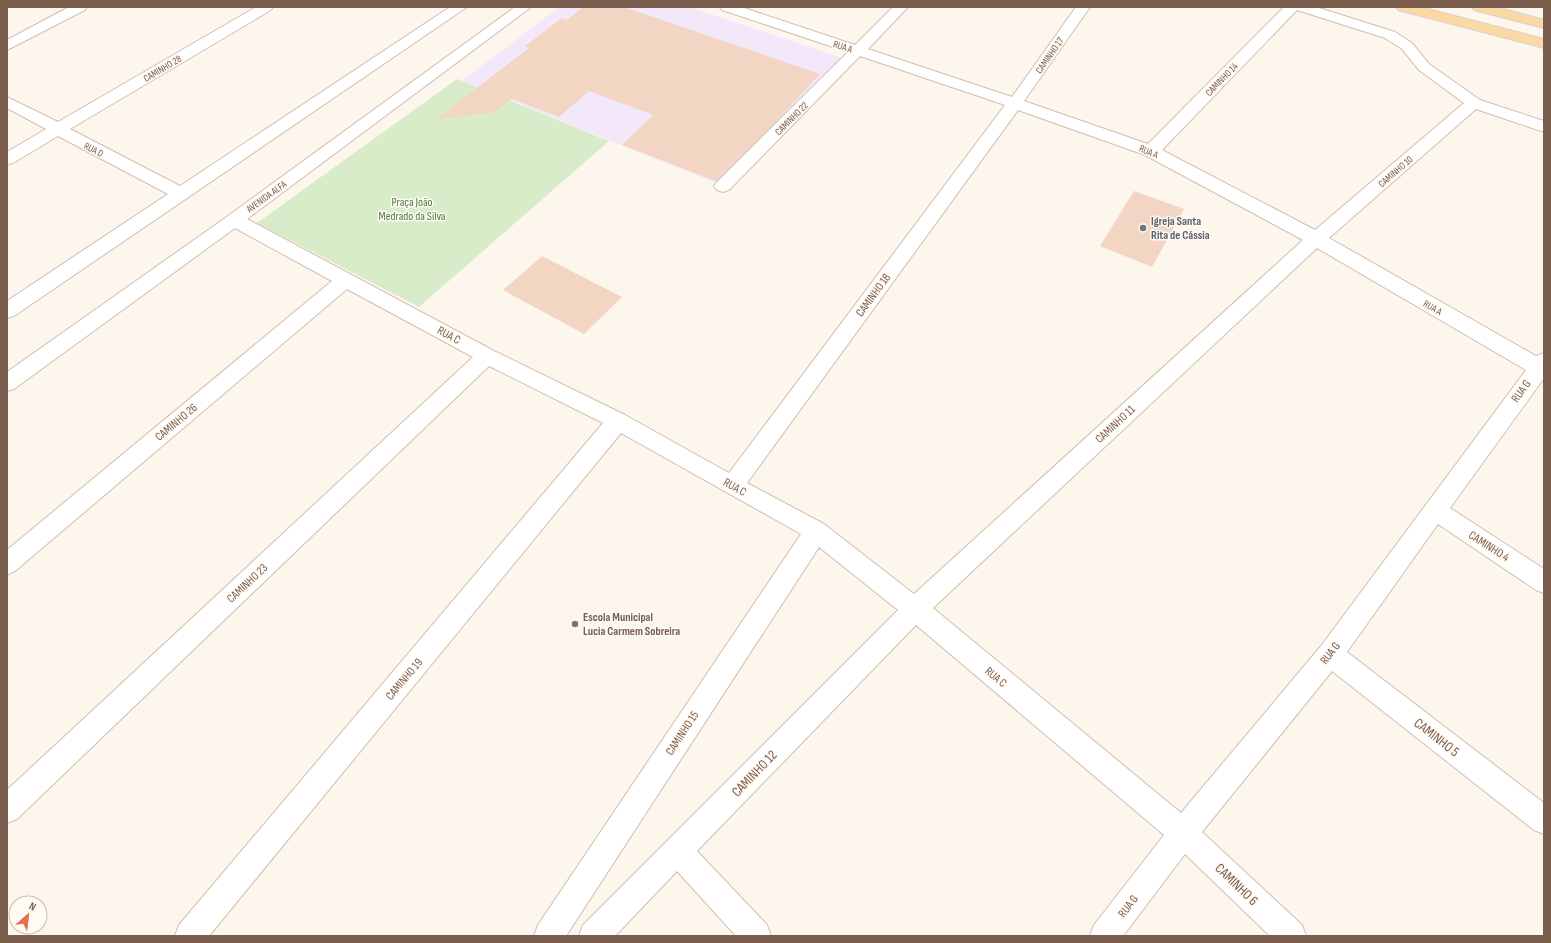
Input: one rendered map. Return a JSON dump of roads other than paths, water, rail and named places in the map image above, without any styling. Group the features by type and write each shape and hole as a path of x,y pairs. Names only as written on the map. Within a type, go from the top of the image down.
{"main road":[{"path":"1403,7 1544,44"},
{"path":"1479,7 1544,24"}],"street":[{"path":"7,46 80,7"},
{"name":"CAMINHO 28","path":"7,159 266,7"},
{"path":"7,311 460,7"},
{"name":"AVENIDA ALFA","path":"7,383 234,220 524,7"},
{"name":"RUA A","path":"727,7 1015,103 1151,151 1316,239 1542,366"},
{"name":"CAMINHO 22","path":"723,186 901,7"},
{"name":"CAMINHO 17","path":"1015,103 1083,7"},
{"name":"CAMINHO 14","path":"1151,151 1292,7"},
{"path":"1301,7 1375,29 1402,41 1424,67 1474,103 1544,127"},
{"name":"RUA D","path":"7,102 181,194"},
{"name":"CAMINHO 18","path":"732,486 1015,103"},
{"name":"CAMINHO 10","path":"1316,239 1474,103"},
{"name":"RUA C","path":"234,220 488,356 618,421 732,486 816,531 915,610 1183,833"},
{"name":"CAMINHO 11","path":"915,610 1316,239"},
{"name":"CAMINHO 26","path":"7,564 345,280"},
{"name":"CAMINHO 23","path":"7,810 488,356"},
{"name":"RUA G","path":"1105,936 1183,833 1330,654 1542,366"},
{"name":"CAMINHO 19","path":"190,936 618,421"},
{"name":"CAMINHO 4","path":"1435,510 1544,582"},
{"name":"CAMINHO 15","path":"549,936 816,531"},
{"name":"CAMINHO 12","path":"594,936 915,610"},
{"name":"CAMINHO 5","path":"1330,654 1544,820"},
{"name":"CAMINHO 6","path":"1183,833 1291,936"},
{"path":"678,850 756,936"}],"place":[{"name":"Igreja Santa Rita de Cássia","path":"1143,228"},
{"name":"Escola Municipal Lucia Carmem Sobreira","path":"575,624"}],"park label":[{"name":"Praça João Medrado da Silva","path":"412,209"}]}
